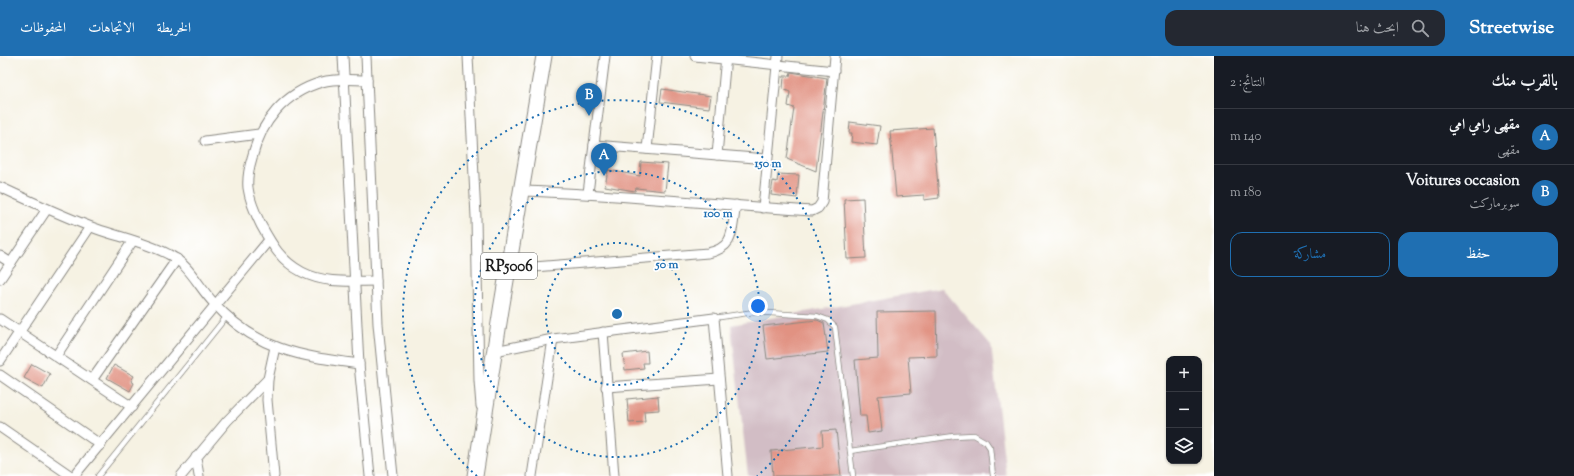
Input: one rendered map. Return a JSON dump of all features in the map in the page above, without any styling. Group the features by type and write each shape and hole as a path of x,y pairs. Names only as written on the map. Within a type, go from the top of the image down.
{"main road":[{"name":"RP5006","path":"475,476 544,56"}],"street":[{"path":"343,56 359,364 370,476"},
{"path":"366,56 379,332 393,476"},
{"path":"468,56 476,217 479,381 483,425"},
{"path":"588,193 605,56"},
{"path":"647,149 657,56"},
{"path":"695,56 778,60 834,71"},
{"path":"522,190 588,193 812,211 821,205 835,56"},
{"path":"717,155 726,57"},
{"path":"762,208 778,60"},
{"path":"367,80 323,82 297,94 274,112 259,134 250,163 248,188 254,212 275,251 283,260 303,272 325,280 376,281"},
{"path":"205,141 259,134"},
{"path":"594,145 767,159"},
{"path":"0,187 47,210 90,227 161,251 177,259 184,265 216,305 227,316 250,333 275,346 305,356 359,364"},
{"path":"508,269 719,251 729,242 736,205"},
{"path":"0,279 47,210"},
{"path":"0,361 90,227"},
{"path":"0,427 72,476 132,407 269,240"},
{"path":"56,356 132,242"},
{"path":"0,256 11,263"},
{"path":"92,380 177,259"},
{"path":"495,350 553,339 714,318 728,476"},
{"path":"0,320 132,407"},
{"path":"603,332 614,476"},
{"path":"532,476 553,339"},
{"path":"274,476 268,408 268,379 275,346"},
{"path":"0,375 101,444"},
{"path":"606,386 719,378"},
{"path":"181,476 232,416 268,379"},
{"path":"196,457 199,476"}],"lane":[{"path":"714,318 754,312 817,316 835,326 853,476"},
{"path":"98,476 227,316"},
{"path":"850,451 954,436 974,435 986,442 990,448 993,476"}],"shaded area":[{"path":"942,288 991,345 1006,476 748,476 731,325"}],"building":[{"path":"791,72 827,78 816,171 787,159 794,108 788,106 790,92 783,89 784,76 790,76"},
{"path":"662,89 711,96 709,108 660,102"},
{"path":"850,122 880,126 877,145 851,142 852,133 849,133"},
{"path":"933,128 939,198 924,200 924,195 896,197 890,131"},
{"path":"641,162 668,164 665,191 636,188 635,191 605,186 608,170 640,176"},
{"path":"778,174 799,175 797,198 771,195 773,181 777,182"},
{"path":"863,198 866,258 847,259 844,199"},
{"path":"936,311 937,356 908,357 911,393 878,396 882,431 868,433 866,416 860,416 855,360 878,358 877,312"},
{"path":"817,320 824,323 828,352 767,359 763,326"},
{"path":"647,351 648,363 643,363 644,368 625,370 623,354"},
{"path":"32,364 50,374 43,388 24,378"},
{"path":"114,365 134,376 131,381 134,383 130,391 107,378"},
{"path":"658,396 659,410 644,411 645,422 629,423 627,399"},
{"path":"836,430 841,476 773,476 771,451 823,446 822,431"}],"place":[{"name":"Voitures occasion","path":"589,116"},
{"name":"مقهى رامي امي","path":"604,176"}]}
